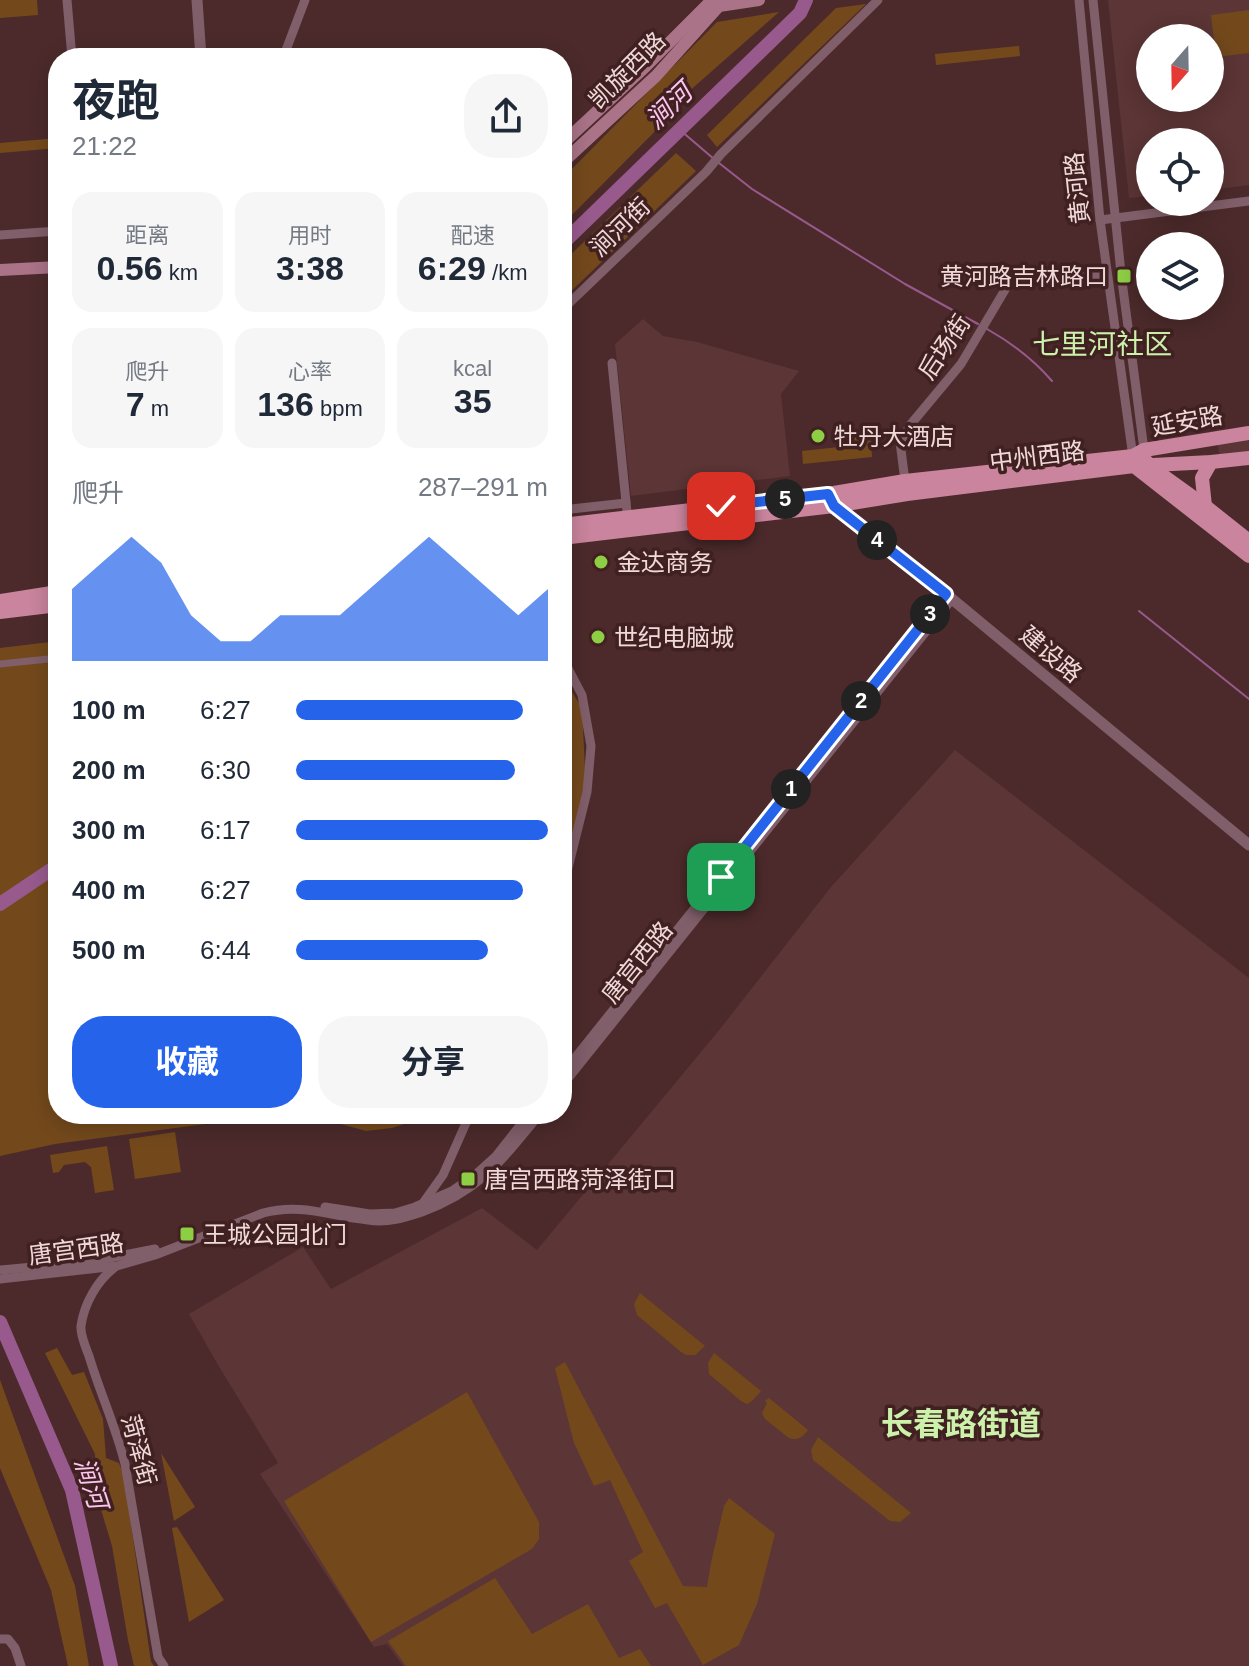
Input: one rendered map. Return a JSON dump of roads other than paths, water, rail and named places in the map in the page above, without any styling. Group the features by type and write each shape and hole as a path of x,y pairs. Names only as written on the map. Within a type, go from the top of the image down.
{"main road":[{"path":"718,2 759,0"},
{"name":"凯旋西路","path":"572,135 718,2"},
{"name":"凯旋西路","path":"572,154 656,76 718,2"},
{"path":"0,270 48,268"},
{"path":"0,277 48,275"},
{"name":"延安路","path":"1140,459 1249,433"},
{"name":"延安路","path":"1140,459 1211,462 1249,458"},
{"path":"1140,459 1249,541"},
{"path":"1140,459 1249,556"},
{"name":"中州西路","path":"830,502 905,481 1140,459"},
{"name":"中州西路","path":"572,524 627,516 907,494 1140,459"},
{"path":"1205,506 1202,478 1211,462"},
{"name":"中州西路","path":"572,535 627,516"},
{"path":"0,601 48,594"},
{"path":"0,612 48,606"}],"street":[{"path":"67,0 71,48"},
{"path":"199,0 202,48"},
{"path":"287,48 305,0"},
{"name":"涧河街","path":"572,300 878,0"},
{"name":"黄河路","path":"1079,0 1107,276 1140,459"},
{"name":"黄河路","path":"1093,0 1140,459"},
{"path":"1100,220 1249,201"},
{"path":"0,235 48,232"},
{"name":"后场街","path":"905,481 900,442 911,424 947,383 1012,278 1107,276"},
{"path":"572,511 627,516 612,363"},
{"name":"建设路","path":"830,502 1249,845"},
{"name":"建设路","path":"947,599 1249,854"},
{"name":"唐宫西路","path":"572,1062 947,599"},
{"name":"唐宫西路","path":"572,1074 654,974 947,599"},
{"path":"0,664 48,659"},
{"path":"572,676 582,695 591,746 587,792 572,852"},
{"path":"423,1203 443,1175 466,1124"},
{"name":"唐宫西路","path":"117,1262 263,1208 283,1204 300,1202 370,1214 395,1213 452,1191 475,1175 496,1156 521,1124"},
{"name":"唐宫西路","path":"0,1279 155,1255 282,1208 371,1221 396,1221 456,1198 480,1181 532,1124"},
{"name":"菏泽街","path":"117,1262 91,1295 80,1329 125,1464 158,1657 164,1666"},
{"name":"唐宫西路","path":"0,1270 90,1266"},
{"path":"0,1639 8,1639 15,1648 21,1666"}],"waterway":[{"name":"涧河","path":"572,234 800,13 806,0"},
{"path":"680,130 714,159"},
{"path":"719,163 752,189 905,284 978,324"},
{"path":"987,329 1022,352 1052,381"},
{"path":"1139,611 1249,699"},
{"name":"涧河","path":"0,904 48,872"},
{"name":"涧河","path":"0,1322 72,1490 111,1666"}],"place":[{"name":"黄河路吉林路口","path":"1124,276"},
{"name":"牡丹大酒店","path":"818,436"},
{"name":"金达商务","path":"601,562"},
{"name":"世纪电脑城","path":"598,637"},
{"name":"唐宫西路菏泽街口","path":"468,1179"},
{"name":"王城公园北门","path":"187,1234"}],"district":[{"name":"七里河社区","path":"1102,344"},
{"name":"长春路街道","path":"961,1424"}]}
